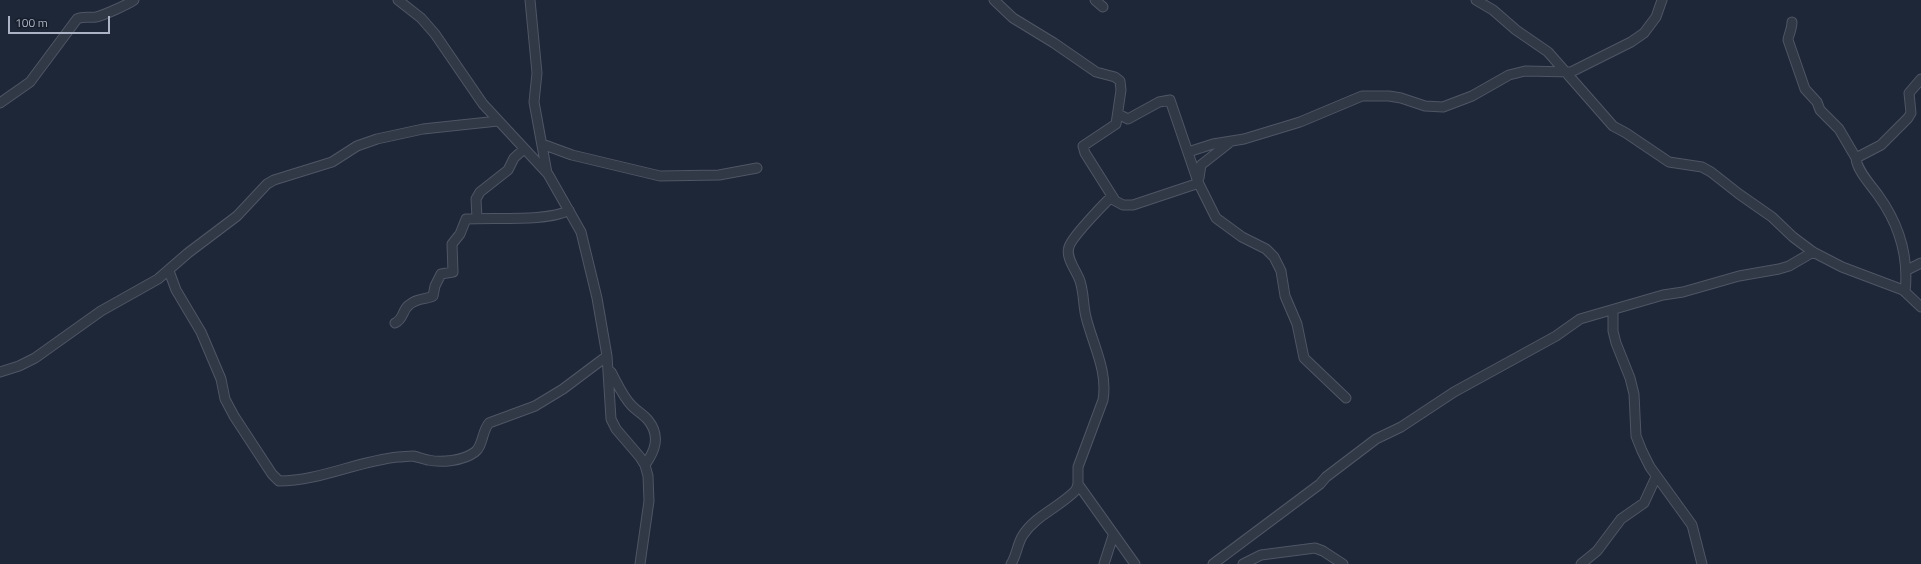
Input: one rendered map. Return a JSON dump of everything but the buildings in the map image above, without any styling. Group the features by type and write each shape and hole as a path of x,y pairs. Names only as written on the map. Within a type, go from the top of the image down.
{"street":[{"path":"0,102 30,82 77,19 83,17 90,18 102,16 134,0"},
{"path":"398,0 421,18 435,34 483,104 548,174 581,232 597,298 607,356 612,419 616,429 645,465 648,476 649,501 640,564"},
{"path":"530,0 537,73 534,102 548,174"},
{"path":"994,0 1013,18 1041,34 1096,72 1118,79 1121,90 1115,126 1083,146 1085,153 1114,198 1123,205 1133,205 1196,184 1201,165 1229,142"},
{"path":"1095,0 1103,7"},
{"path":"1476,0 1493,10 1516,30 1548,52 1613,126 1669,162 1702,167 1711,172 1772,217 1792,237 1813,252 1842,267 1905,292 1921,307"},
{"path":"1188,152 1213,144 1229,142 1300,122 1362,96 1389,96 1401,98 1425,106 1443,107 1472,96 1509,75 1525,71 1566,73 1631,42 1644,34 1656,17 1662,0"},
{"path":"1792,22 1792,30 1788,36 1788,40 1805,89 1815,100 1820,110 1839,129 1856,158 1862,172 1892,218 1900,238 1907,270 1905,292"},
{"path":"1856,158 1881,144 1908,118 1911,112 1909,93 1921,79"},
{"path":"1118,114 1128,119 1159,102 1170,100 1198,181 1211,212 1216,218 1242,237 1266,249 1274,257 1281,271 1285,296 1297,324 1304,358 1346,398"},
{"path":"0,372 19,366 35,358 102,311 143,289 169,271 188,253 237,216 267,184 274,180 332,162 357,146 377,139 423,129 498,121"},
{"path":"532,158 538,157 542,148"},
{"path":"542,148 660,176 689,177 719,175 757,168"},
{"path":"477,218 476,199 480,192 508,170 514,158 524,149"},
{"path":"1011,564 1016,557 1022,536 1030,526 1076,490 1078,484 1078,467 1103,400 1105,388 1104,374 1086,316 1082,287 1070,259 1069,247 1074,237 1110,198 1114,198"},
{"path":"395,323 401,319 408,305 421,298 433,296 435,286 441,274 453,272 452,244 460,234 466,219 518,218 555,215 569,210"},
{"path":"1213,564 1320,484 1326,477 1376,439 1401,427 1454,392 1556,336 1580,319 1738,276 1779,269 1789,266 1813,252"},
{"path":"1907,270 1921,263"},
{"path":"169,271 176,290 201,332 220,379 226,399 234,416 272,474 279,481 317,476 395,458 414,456 428,460 445,461 466,457 475,452 478,448 486,426 489,423 535,406 563,390 607,356"},
{"path":"1613,310 1613,331 1630,378 1634,394 1636,436 1656,477 1692,525 1702,564"},
{"path":"609,369 631,406 648,419 652,425 656,441 654,453 645,465"},
{"path":"1581,564 1597,551 1622,519 1644,503 1656,477"},
{"path":"1078,484 1113,536 1135,564"},
{"path":"1104,564 1113,536"},
{"path":"1243,564 1261,555 1315,548 1323,551 1343,564"}]}
